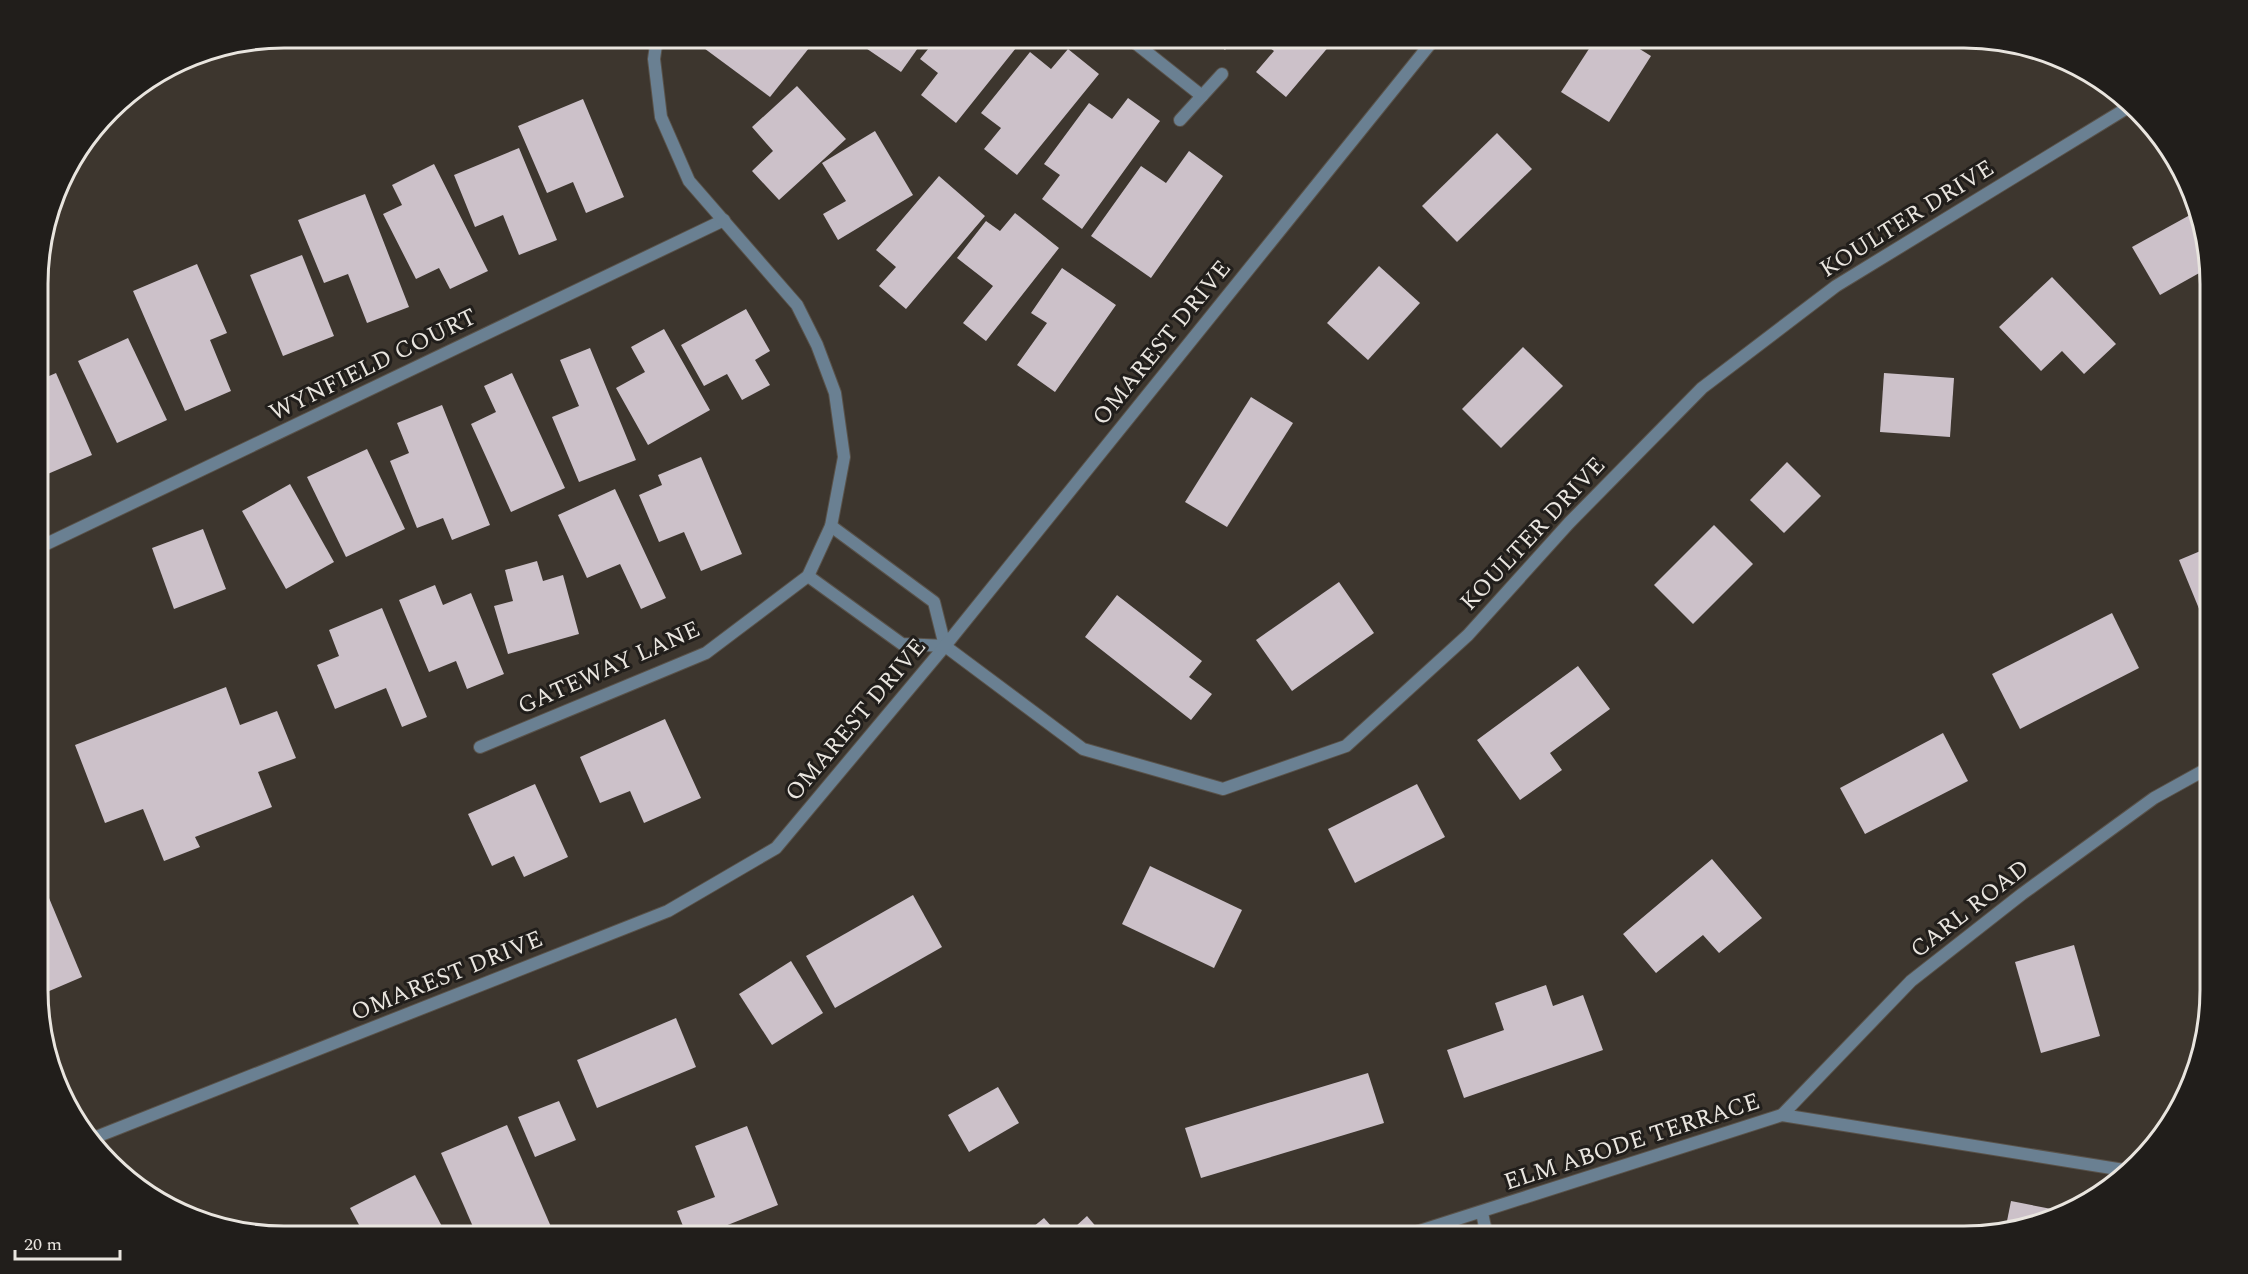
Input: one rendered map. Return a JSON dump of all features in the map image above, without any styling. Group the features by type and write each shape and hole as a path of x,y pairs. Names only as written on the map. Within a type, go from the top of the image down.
{"street":[{"name":"GATEWAY LANE","path":"480,747 706,653 808,576 831,526 844,457 835,393 817,345 797,304 689,181 661,117 654,59 656,48"},
{"path":"1142,48 1203,96"},
{"name":"OMAREST DRIVE","path":"101,1139 668,911 776,848 945,646 1427,48"},
{"path":"1180,120 1222,74"},
{"name":"KOULTER DRIVE","path":"945,646 1083,748 1223,789 1346,746 1468,635 1569,523 1702,388 1836,286 2124,110"},
{"name":"WYNFIELD COURT","path":"48,543 724,220"},
{"path":"808,576 902,644 945,646 934,602 831,526"},
{"name":"CARL ROAD","path":"1782,1115 1911,981 2022,894 2154,798 2200,773"},
{"name":"ELM ABODE TERRACE","path":"1438,1226 1782,1115 2119,1169"},
{"path":"1482,1213 1485,1226"}],"building":[{"path":"704,48 809,48 770,97"},
{"path":"866,48 918,48 901,72"},
{"path":"929,48 1016,48 956,123 921,95 938,73 920,59"},
{"path":"1270,48 1328,48 1286,97 1256,72 1274,51"},
{"path":"1590,48 1638,48 1651,56 1609,122 1561,92"},
{"path":"1068,49 1099,74 1017,175 984,149 1001,128 981,113 1030,52 1051,69"},
{"path":"797,86 846,139 779,200 752,171 773,151 752,127"},
{"path":"1128,98 1160,121 1082,229 1042,199 1060,175 1044,164 1089,103 1112,119"},
{"path":"583,99 624,197 586,213 573,182 547,193 518,126"},
{"path":"875,131 913,195 838,240 823,214 846,201 822,163"},
{"path":"1497,133 1532,169 1457,242 1422,206"},
{"path":"519,148 557,240 519,255 503,215 475,227 454,175"},
{"path":"1189,151 1223,176 1151,278 1091,236 1141,166 1166,183"},
{"path":"434,164 488,271 450,289 439,268 416,279 383,214 402,205 392,185"},
{"path":"939,176 985,216 906,309 879,286 896,267 876,250"},
{"path":"365,194 409,307 367,323 348,274 324,283 298,220"},
{"path":"1015,213 1059,248 986,341 963,323 993,286 957,258 986,221 1000,231"},
{"path":"2189,215 2198,253 2199,273 2160,295 2132,247"},
{"path":"302,255 334,336 283,356 250,275"},
{"path":"197,264 227,333 210,340 231,391 185,411 133,291"},
{"path":"1379,266 1420,303 1368,360 1327,323"},
{"path":"1062,268 1116,305 1055,392 1017,365 1047,323 1031,313"},
{"path":"2052,277 2116,344 2084,374 2062,351 2041,371 1999,327"},
{"path":"746,309 770,351 755,360 770,385 742,400 727,374 704,386 681,345"},
{"path":"664,329 710,410 648,445 616,388 645,372 631,347"},
{"path":"128,338 167,420 117,443 78,361"},
{"path":"1523,347 1563,386 1501,448 1462,409"},
{"path":"590,348 636,460 579,482 552,417 579,406 560,360"},
{"path":"56,373 92,455 48,474 48,376"},
{"path":"512,373 565,488 511,512 471,424 496,412 484,386"},
{"path":"1884,373 1954,378 1950,437 1880,432"},
{"path":"1251,397 1293,423 1227,527 1185,502"},
{"path":"442,405 490,525 452,540 443,518 417,528 390,461 409,453 397,423"},
{"path":"367,449 405,529 346,557 307,477"},
{"path":"701,457 742,554 701,571 684,532 659,542 639,495 662,485 658,475"},
{"path":"1787,462 1821,496 1784,533 1750,500"},
{"path":"290,484 334,562 286,589 242,511"},
{"path":"615,489 666,598 641,609 620,564 587,578 558,515"},
{"path":"1714,525 1753,564 1693,624 1654,585"},
{"path":"203,529 226,589 174,609 152,548"},
{"path":"2200,551 2200,611 2179,560"},
{"path":"537,561 543,581 563,575 579,634 508,654 494,606 513,601 505,570"},
{"path":"1339,582 1374,633 1292,691 1256,640"},
{"path":"435,585 443,605 471,593 504,674 467,689 456,661 429,672 399,600"},
{"path":"1117,595 1202,661 1189,677 1212,694 1191,720 1085,637"},
{"path":"382,608 427,717 402,727 386,688 335,709 317,665 339,656 329,630"},
{"path":"2112,613 2139,668 2020,729 1992,674"},
{"path":"1578,666 1610,709 1550,753 1562,770 1520,800 1477,740"},
{"path":"226,687 240,725 277,711 296,758 258,772 272,807 195,837 200,847 164,861 143,809 105,823 75,745"},
{"path":"665,719 701,798 644,823 630,791 600,803 580,757"},
{"path":"1943,733 1968,781 1865,834 1840,788"},
{"path":"535,784 568,857 524,877 514,856 492,866 468,814"},
{"path":"1417,784 1445,837 1355,883 1328,829"},
{"path":"1712,859 1762,918 1719,953 1703,935 1656,973 1623,934"},
{"path":"1150,866 1242,910 1214,968 1122,924"},
{"path":"913,895 942,947 835,1008 806,956"},
{"path":"48,898 82,977 48,992 48,990"},
{"path":"2074,945 2100,1036 2041,1053 2015,962"},
{"path":"791,961 823,1013 772,1045 739,994"},
{"path":"1546,985 1553,1006 1583,995 1603,1050 1464,1098 1447,1050 1504,1030 1495,1003"},
{"path":"676,1018 696,1067 597,1108 577,1060"},
{"path":"1368,1073 1384,1123 1201,1178 1185,1128"},
{"path":"998,1087 1019,1123 969,1152 948,1115"},
{"path":"559,1101 576,1140 535,1157 518,1117"},
{"path":"507,1125 551,1226 473,1226 441,1153"},
{"path":"747,1126 778,1205 725,1226 683,1226 677,1211 715,1197 695,1146"},
{"path":"415,1175 442,1226 360,1226 350,1208"},
{"path":"2011,1201 2052,1209 2025,1218 2007,1222"},
{"path":"1087,1216 1096,1226 1076,1226"},
{"path":"1044,1218 1051,1226 1034,1226"}]}
